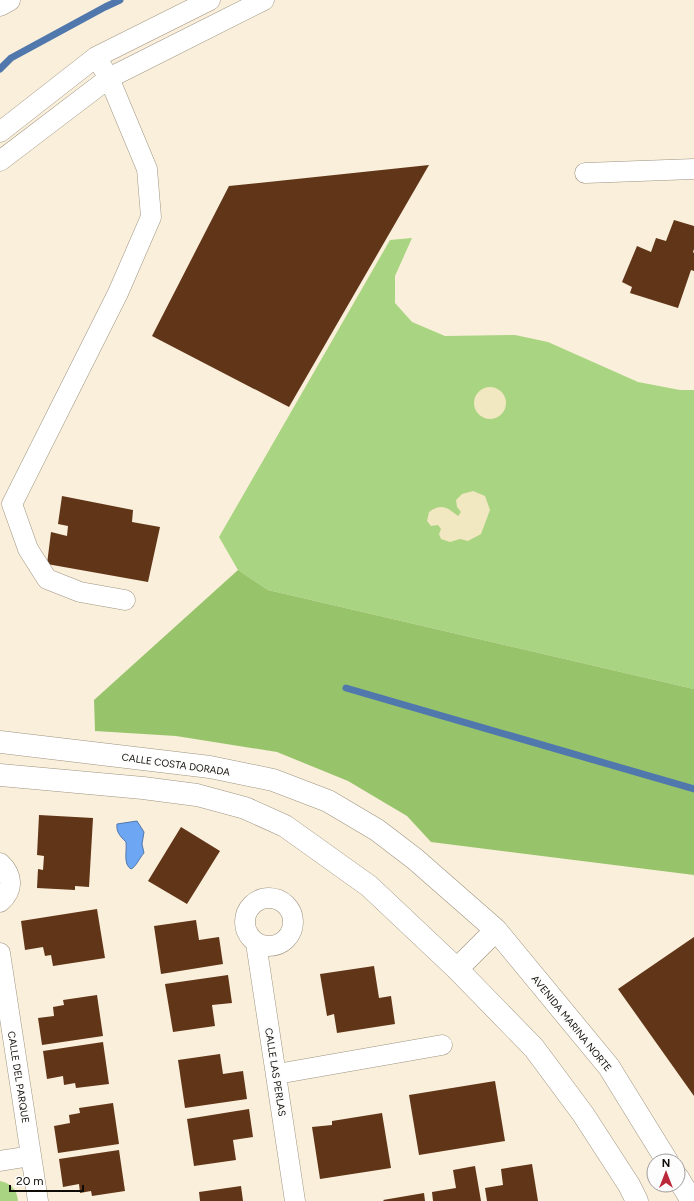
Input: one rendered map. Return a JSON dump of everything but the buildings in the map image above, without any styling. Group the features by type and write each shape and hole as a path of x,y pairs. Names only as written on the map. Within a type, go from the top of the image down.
{"main road":[{"path":"0,5 9,0"},
{"name":"CALLE COSTA DORADA","path":"0,742 210,767 273,780 328,801 377,830 416,859 496,930"},
{"path":"0,775 143,788 189,794 245,808 285,826 369,886 458,969 534,1048 583,1114 629,1185 637,1201"},
{"path":"458,969 496,930"},
{"name":"AVENIDA MARINA NORTE","path":"496,930 609,1067 663,1153"},
{"path":"686,1191 692,1201"}],"street":[{"path":"0,132 96,57 210,0"},
{"path":"0,161 109,78 264,0"},
{"path":"96,57 109,78 147,169 151,217 118,294 12,504 28,549 47,579 80,592 125,600"},
{"path":"585,173 694,169"},
{"path":"0,863 6,868 10,875 11,883 6,897 0,902"},
{"name":"CALLE LAS PERLAS","path":"256,943 295,1201"},
{"name":"CALLE DEL PARQUE","path":"0,953 38,1201"},
{"path":"277,1074 442,1045"},
{"path":"0,1161 31,1156"}],"green space":[{"path":"412,238 395,276 395,303 412,322 445,336 515,335 548,342 638,382 680,390 694,390 694,689 268,590 238,570 219,537 390,240"},
{"path":"238,570 268,590 694,689 694,875 431,842 407,816 348,781 277,752 176,736 95,731 94,700"},
{"path":"0,1181 7,1183 15,1190 18,1201 0,1201"}],"sand":[{"path":"487,387 493,387 503,394 506,403 505,409 499,416 493,419 487,419 477,412 474,406 474,400 481,390"},
{"path":"473,491 485,496 490,510 481,534 468,541 460,539 450,542 441,539 439,534 441,529 438,525 431,526 427,521 429,512 433,509 444,507 451,510 458,516 461,512 457,507 456,500 462,494"}],"water":[{"path":"137,821 144,832 142,844 144,853 135,866 131,869 126,861 126,842 119,834 117,824"}],"waterway":[{"path":"0,69 11,58 120,0"},
{"path":"346,688 694,789"}]}
